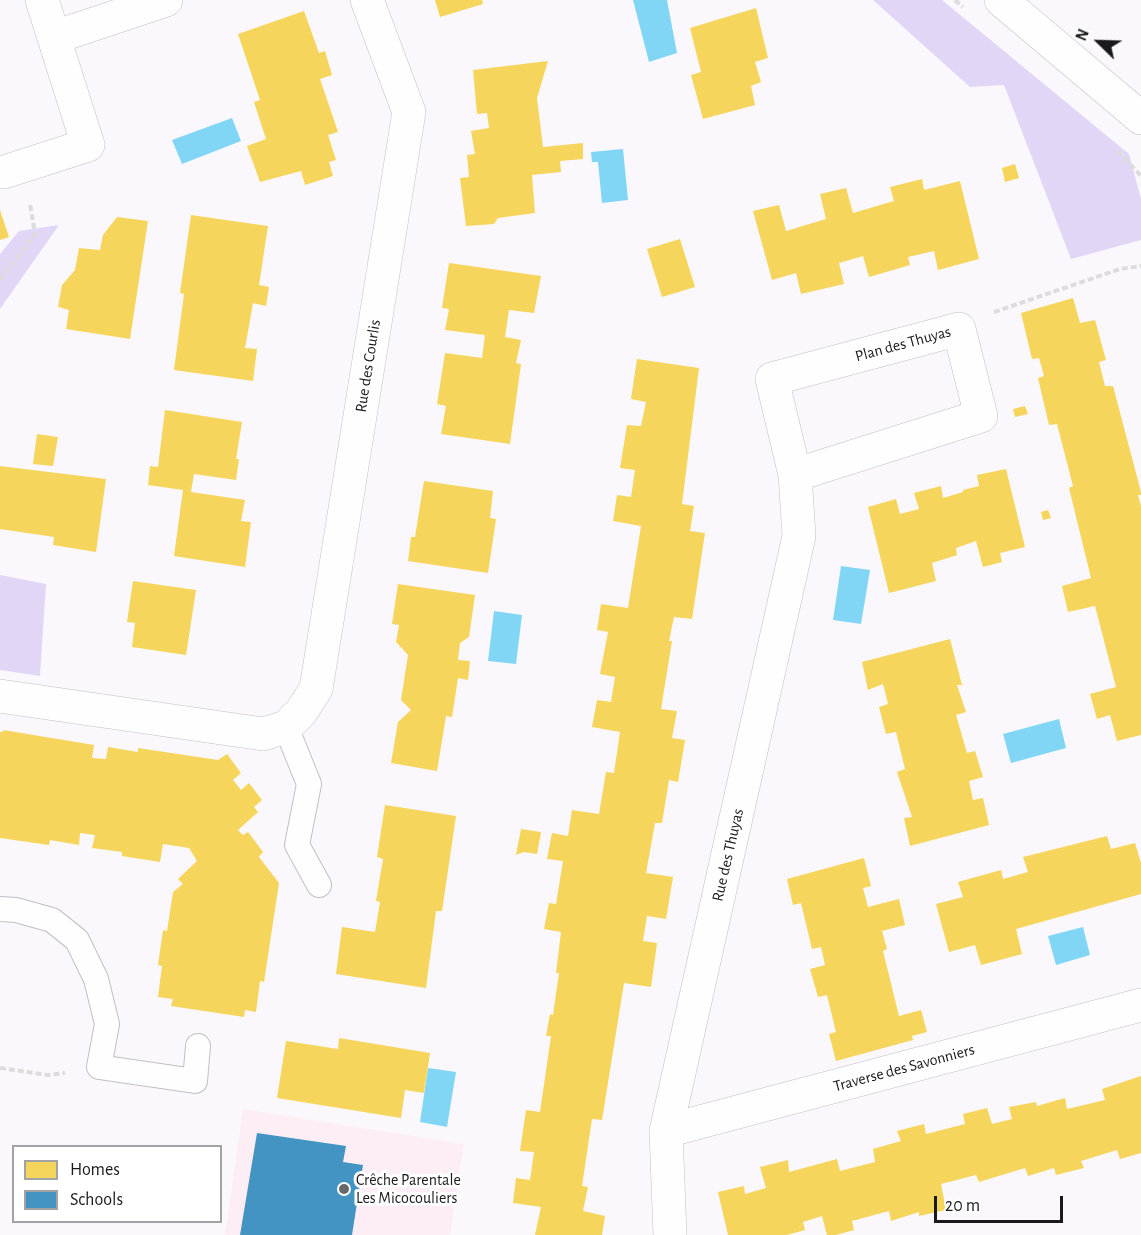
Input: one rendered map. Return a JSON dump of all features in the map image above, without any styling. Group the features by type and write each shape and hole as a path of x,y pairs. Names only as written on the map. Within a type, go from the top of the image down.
{"street":[{"path":"14,168 88,145 42,0"},
{"path":"54,37 166,0"},
{"name":"Rue des Courlis","path":"286,727 301,712 316,689 409,112 367,0"},
{"path":"1001,0 1141,118"},
{"name":"Plan des Thuyas","path":"959,329 981,416 795,476 771,379 959,329"},
{"name":"Rue des Thuyas","path":"670,1235 666,1131 799,536 795,476"},
{"path":"0,696 263,734 286,727"},
{"name":"Traverse des Savonniers","path":"666,1131 1141,1005"}],"lane":[{"path":"286,727 309,784 297,845 319,885"},
{"path":"0,909 16,910 52,920 77,940 96,979 108,1024 99,1067 195,1081 198,1046"}],"path":[{"path":"0,280 35,234 14,168"},
{"path":"959,329 974,318 1120,269 1141,266"},
{"path":"0,1068 48,1075 99,1067"}],"shaded area":[{"path":"873,0 942,0 1129,154 1141,199 1141,240 1071,259 1004,85 970,87"},
{"path":"59,225 0,309 0,254 19,231"},
{"path":"0,575 46,584 40,676 0,670"},
{"name":"Crêche Parentale Les Micocouliers","path":"243,1109 464,1144 450,1235 225,1235"}],"water":[{"path":"633,0 667,0 677,53 649,62"},
{"path":"232,118 241,141 182,164 172,140"},
{"path":"623,149 628,200 602,203 598,162 592,162 591,152"},
{"path":"841,566 870,570 861,624 833,620"},
{"path":"494,611 522,615 516,664 488,661"},
{"path":"1059,719 1066,748 1011,763 1003,734"},
{"path":"1083,927 1090,955 1056,965 1048,936"},
{"path":"428,1068 456,1072 447,1127 420,1122"}],"building: Homes":[{"path":"435,0 482,0 483,4 440,17"},
{"path":"756,8 768,58 755,62 761,82 751,86 755,105 703,119 691,75 701,72 690,28"},
{"path":"304,11 319,53 325,51 332,75 320,79 338,132 328,135 336,160 329,162 333,176 305,185 301,171 260,182 247,146 266,139 254,102 260,100 238,34"},
{"path":"548,61 537,98 543,147 583,143 583,159 560,161 561,172 532,175 535,213 498,218 494,224 466,226 460,178 469,177 467,155 475,154 471,131 489,128 487,113 477,114 473,70"},
{"path":"1015,164 1019,178 1005,182 1002,168"},
{"path":"922,179 924,190 960,181 979,259 938,270 934,251 908,257 910,265 869,277 863,256 839,263 844,284 801,294 796,273 772,280 753,211 779,205 786,231 826,219 820,194 846,188 853,213 894,201 890,187"},
{"path":"0,210 9,237 0,240"},
{"path":"191,215 268,226 259,285 269,287 266,306 253,303 245,348 257,349 253,381 174,370 184,294 180,293"},
{"path":"117,217 148,221 130,339 66,329 69,310 58,307 62,285 75,270 79,248 100,250 103,235"},
{"path":"680,239 695,287 662,297 647,249"},
{"path":"449,263 541,276 534,313 509,310 505,337 521,340 516,363 521,364 510,444 441,434 446,406 437,404 445,353 482,358 485,335 445,330 449,309 442,308"},
{"path":"1073,298 1080,323 1095,320 1106,360 1099,362 1105,386 1113,386 1141,492 1141,495 1138,495 1141,506 1141,735 1117,741 1110,715 1097,719 1090,694 1116,687 1095,606 1068,612 1062,586 1091,578 1069,488 1073,486 1057,424 1049,425 1038,378 1044,376 1039,358 1032,359 1021,313"},
{"path":"637,359 699,368 682,504 694,506 690,531 705,533 692,619 674,617 661,709 677,711 672,738 685,740 678,782 669,780 662,823 655,823 646,873 673,877 666,919 647,916 643,941 657,943 651,987 624,983 602,1120 592,1119 582,1186 588,1187 583,1211 605,1216 602,1235 535,1235 541,1207 513,1203 516,1178 530,1180 534,1152 520,1151 526,1110 540,1112 551,1036 546,1036 550,1014 553,1015 559,973 556,973 561,932 544,929 549,903 556,904 563,861 547,859 552,833 568,836 572,810 599,814 606,772 614,773 620,732 592,727 597,700 611,702 615,677 600,674 608,632 597,630 601,604 628,608 641,526 613,521 617,495 631,497 635,470 620,468 627,425 641,426 646,402 631,399"},
{"path":"1025,406 1028,414 1015,417 1013,409"},
{"path":"165,410 242,422 236,459 239,459 236,480 194,474 191,492 245,500 241,521 251,522 245,567 174,556 183,490 148,485 150,466 158,467"},
{"path":"37,434 58,437 53,466 33,464"},
{"path":"0,466 106,479 96,552 53,545 54,537 0,529"},
{"path":"1006,469 1025,547 1000,553 1002,562 983,567 976,541 956,548 957,555 932,563 936,581 889,593 868,507 896,499 900,514 919,509 914,493 941,486 943,498 979,486 977,475"},
{"path":"424,481 493,491 490,518 496,519 488,573 408,561 411,537 415,537"},
{"path":"1048,510 1051,518 1043,520 1041,512"},
{"path":"133,581 196,590 186,655 132,647 135,623 127,622"},
{"path":"398,584 475,595 469,637 460,643 458,660 470,661 468,680 458,678 452,717 446,716 437,771 391,763 398,722 411,710 401,700 408,655 396,642 399,625 392,624"},
{"path":"950,639 962,685 957,685 966,712 956,715 967,753 975,751 983,777 969,781 973,800 983,798 989,825 910,846 904,818 912,817 897,772 905,769 896,732 886,734 879,707 888,704 883,684 868,690 862,662"},
{"path":"3,730 94,745 92,758 106,759 108,747 138,752 138,748 218,760 227,754 241,773 233,780 241,790 249,783 262,800 254,807 258,812 238,830 243,835 248,832 263,852 259,857 279,883 264,982 260,981 256,1012 245,1010 244,1017 171,1006 173,999 158,997 162,966 158,965 163,930 167,931 173,892 183,884 178,879 197,861 189,848 163,844 160,862 122,856 122,852 92,848 95,835 80,833 79,845 50,840 49,845 0,838 0,732"},
{"path":"385,805 456,816 442,911 436,911 426,988 336,974 342,927 375,932 380,902 376,901 383,859 377,857"},
{"path":"521,829 541,832 537,854 524,852 516,855"},
{"path":"1107,836 1111,849 1135,843 1141,863 1141,894 1016,929 1022,954 981,965 975,945 949,952 936,904 963,897 958,882 1001,870 1003,879 1028,872 1023,857"},
{"path":"864,858 871,886 863,888 868,907 899,899 905,925 882,931 887,949 883,951 899,1016 921,1010 927,1032 912,1036 913,1040 836,1061 829,1034 836,1032 827,995 818,997 810,969 825,965 821,947 812,949 801,903 793,905 787,879"},
{"path":"339,1038 430,1053 424,1093 405,1090 401,1118 277,1098 286,1041 338,1049"},
{"path":"1141,1076 1141,1153 1120,1159 1117,1150 1081,1161 1084,1168 1056,1175 1054,1168 1028,1176 1025,1168 979,1182 976,1175 941,1184 946,1210 919,1216 919,1212 891,1221 889,1211 852,1221 854,1230 836,1235 827,1235 822,1216 803,1222 805,1230 787,1235 728,1235 718,1192 744,1186 745,1194 766,1188 760,1167 788,1160 789,1172 837,1159 840,1171 875,1162 873,1149 901,1141 897,1131 924,1124 926,1134 965,1124 963,1114 987,1108 992,1124 1012,1119 1009,1107 1036,1102 1037,1106 1065,1098 1067,1109 1105,1100 1102,1089"}],"building: Schools":[{"path":"257,1133 346,1146 343,1162 363,1165 352,1235 240,1235"}],"place":[{"name":"Crêche Parentale Les Micocouliers","path":"344,1189"}]}
